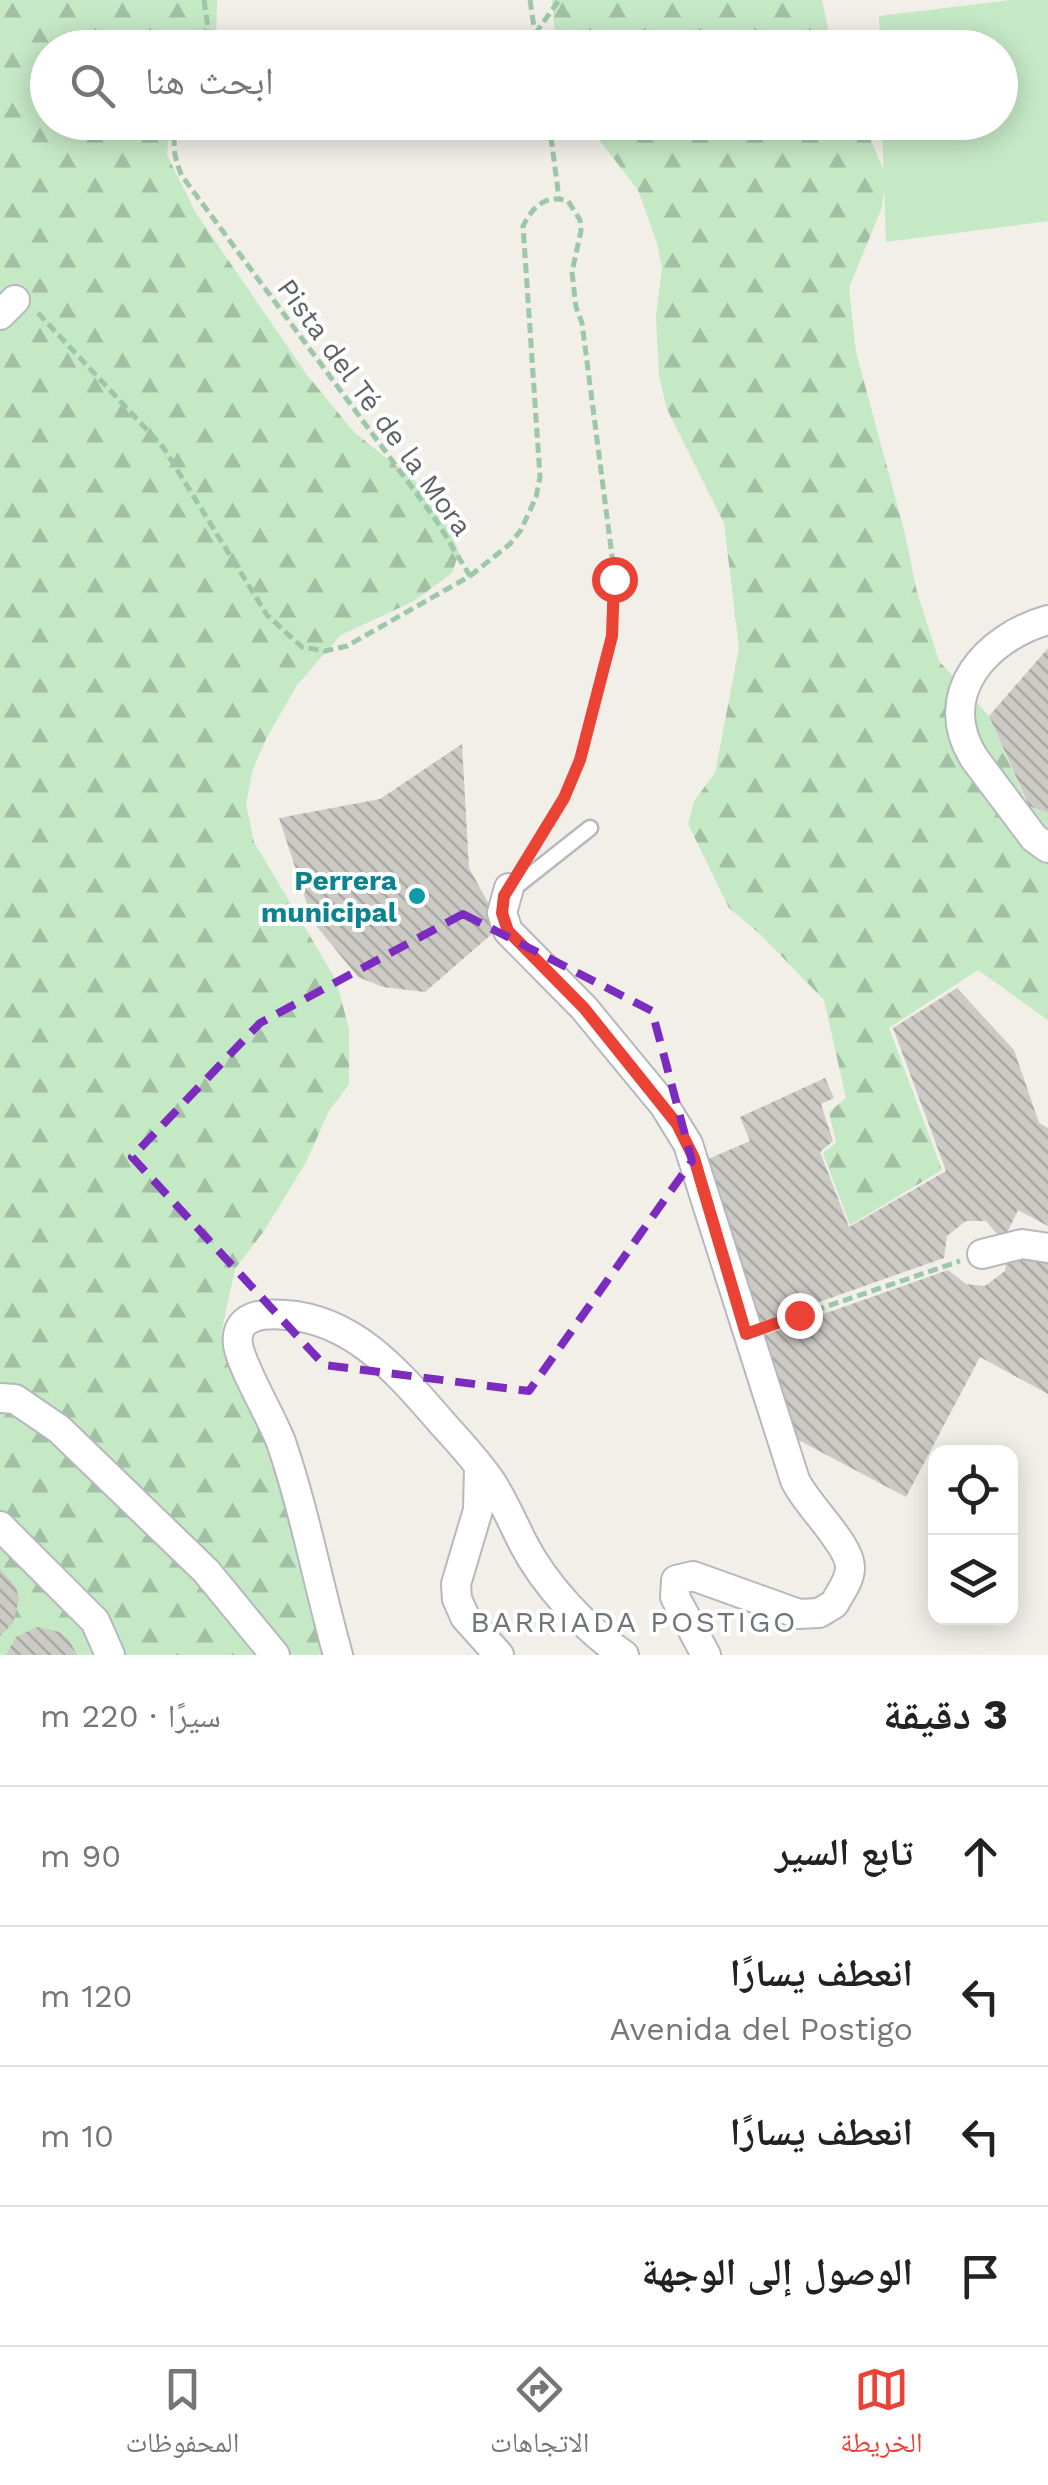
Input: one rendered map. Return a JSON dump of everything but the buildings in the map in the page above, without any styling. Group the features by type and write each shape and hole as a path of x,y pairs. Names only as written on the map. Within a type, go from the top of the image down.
{"street":[{"path":"1048,620 1022,628 999,642 965,684 959,712 965,744 974,758 1034,838 1048,848"},
{"path":"506,892 502,913 508,931 584,1008 677,1124 694,1158 746,1334 803,1498 848,1557 850,1572 834,1604 810,1614 799,1614 694,1576 676,1580 676,1598 706,1655"},
{"path":"982,1254 1022,1244 1048,1248"},
{"path":"338,1655 295,1485 279,1437 238,1346 241,1328 255,1315 297,1316 334,1326 371,1348 479,1466 505,1505 525,1548 568,1605 624,1655"},
{"path":"0,1398 15,1399 60,1428 206,1571 275,1655"},
{"path":"479,1466 478,1510 456,1584 465,1617 498,1655"},
{"path":"0,1526 95,1621 110,1655"}],"lane":[{"path":"506,892 590,828"}],"path":[{"path":"204,0 208,30"},
{"path":"530,0 534,30"},
{"path":"538,30 559,0"},
{"name":"Pista del Té de la Mora","path":"7,308 35,309 149,430 190,486 267,615 302,647 325,652 347,646 470,576 436,520 182,176 174,151 175,140"},
{"path":"551,140 559,198"},
{"path":"470,576 510,544 521,530 536,496 540,458 523,226 548,198 568,200 580,220 572,290 582,323 615,606 612,636 580,760 572,783 536,842"},
{"path":"746,1334 982,1254"}],"highlighted area":[{"path":"463,914 652,1011 692,1161 529,1391 324,1365 132,1157 260,1023"}],"green space":[{"path":"0,0 217,0 216,30 30,30 30,140 168,140 167,155 196,213 307,375 354,432 415,481 445,518 459,553 452,573 414,601 341,635 297,685 253,769 246,804 254,842 336,980 349,1029 349,1084 329,1111 306,1162 264,1231 235,1269 221,1334 282,1473 331,1655 0,1655"},
{"path":"552,0 822,0 828,30 555,30"},
{"path":"1011,0 1048,0 1048,221 886,242 883,140 1018,140 1018,30 879,30 879,16"},
{"path":"599,140 871,140 886,175 882,207 849,288 856,352 917,592 939,661 989,716 1028,806 1048,813 1048,1020 978,970 889,1028 942,1170 850,1225 823,1153 836,1143 829,1112 846,1098 824,1000 729,908 688,824 694,801 715,773 739,648 724,523 667,409 659,376 656,316 662,267 638,190"}],"place":[{"name":"Perrera municipal","path":"417,896"}],"district":[{"name":"BARRIADA POSTIGO","path":"634,1622"}],"route":[{"path":"614,579 612,636 580,760 564,798 504,896 504,922 508,931 584,1008 677,1124 694,1158 746,1334 799,1315"}]}
